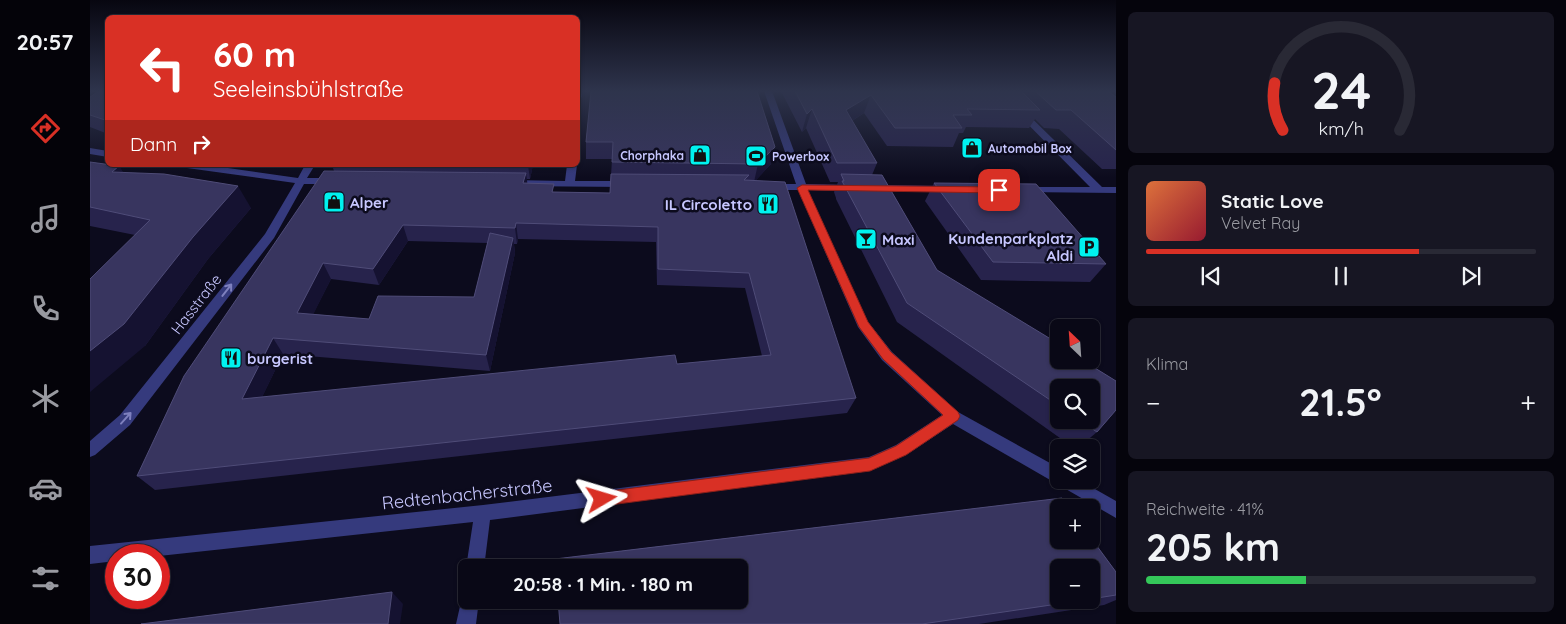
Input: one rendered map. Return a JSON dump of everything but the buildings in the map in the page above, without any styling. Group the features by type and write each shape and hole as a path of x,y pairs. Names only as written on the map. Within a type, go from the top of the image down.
{"street":[{"path":"778,120 802,188 863,324 887,356 953,416 1050,472"},
{"path":"1029,120 1100,191"},
{"path":"90,151 105,154"},
{"path":"201,167 299,181 344,181"},
{"name":"Hasstraße","path":"90,450 125,420 266,241 309,167"},
{"path":"570,183 572,167"},
{"path":"502,183 638,184"},
{"path":"763,187 960,189"},
{"path":"1019,190 1116,190"},
{"name":"Redtenbacherstraße","path":"90,555 483,514 870,464 901,450 953,416"},
{"path":"1080,489 1116,510"},
{"path":"476,559 483,514"},
{"path":"466,624 468,609"}],"place":[{"name":"Automobil Box","path":"972,148"},
{"name":"Chorphaka","path":"700,155"},
{"name":"Powerbox","path":"756,156"},
{"name":"Alper","path":"334,202"},
{"name":"IL Circoletto","path":"768,204"},
{"name":"Maxi","path":"866,239"},
{"name":"Kundenparkplatz Aldi","path":"1089,247"},
{"name":"burgerist","path":"231,358"}],"route":[{"path":"602,499 870,464 901,450 953,416 887,356 863,324 802,188 999,190"}]}
